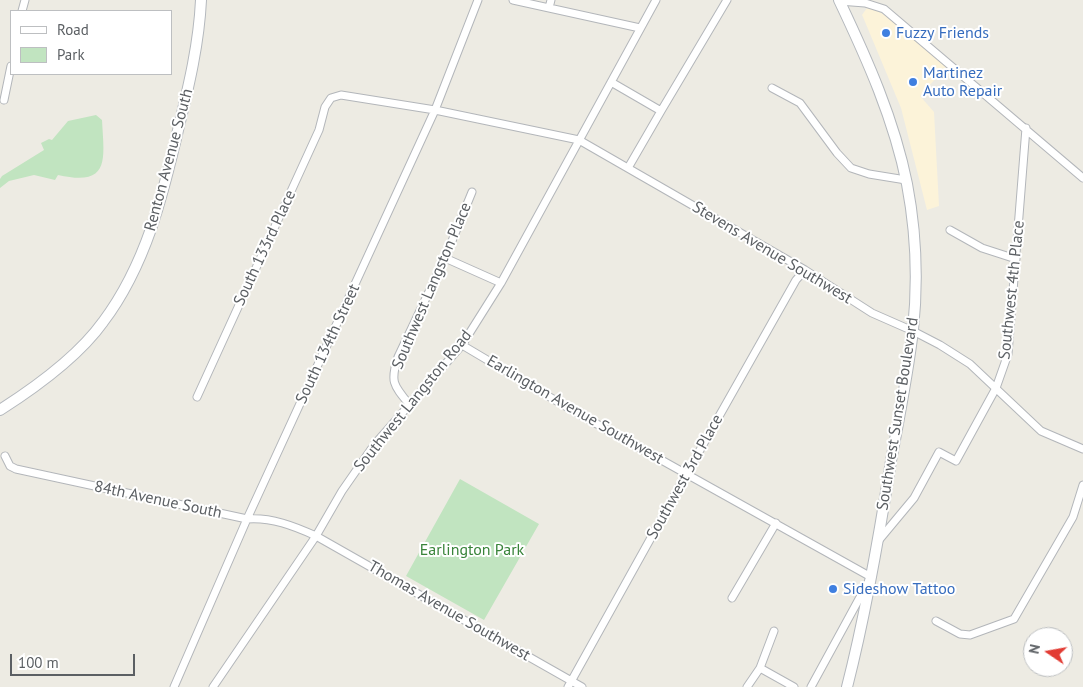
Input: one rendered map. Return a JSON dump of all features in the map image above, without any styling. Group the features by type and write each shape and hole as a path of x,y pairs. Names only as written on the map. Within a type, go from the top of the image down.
{"main road":[{"name":"Renton Avenue South","path":"0,410 25,394 74,354 103,323 121,295 137,264 153,226 167,180 194,65 201,0"},
{"name":"Southwest Sunset Boulevard","path":"839,0 882,96 894,133 906,180 916,255 913,331 878,541 847,687"}],"street":[{"name":"South 134th Street","path":"174,687 247,519 435,110 478,0"},
{"path":"513,0 640,28"},
{"path":"549,8 551,0"},
{"name":"Southwest Langston Road","path":"213,687 316,536 355,471 374,445 462,345 500,282 656,0"},
{"path":"628,168 727,0"},
{"path":"839,0 865,3 884,9 1083,178"},
{"path":"4,100 10,71"},
{"path":"611,82 661,111"},
{"path":"772,88 800,103 837,153 851,168 869,174 906,180"},
{"name":"Stevens Avenue Southwest","path":"330,98 341,94 435,110 579,140 805,270 872,313 913,331 970,364 1041,431 1083,449"},
{"name":"South 133rd Place","path":"197,397 319,130 325,107 330,98"},
{"name":"Southwest 4th Place","path":"878,541 914,498 939,452 956,461 996,388 1008,354 1026,128"},
{"name":"Southwest Langston Place","path":"409,404 396,389 392,380 394,369 445,258 472,192"},
{"path":"950,230 982,248 1016,259"},
{"path":"445,258 500,282"},
{"name":"Southwest 3rd Place","path":"570,684 796,280 805,270"},
{"name":"Earlington Avenue Southwest","path":"462,345 570,409 871,577"},
{"name":"84th Avenue South","path":"5,456 10,466 16,469 247,519 259,518 295,527 316,536"},
{"path":"936,621 960,634 970,635 1014,619 1073,517 1083,485"},
{"path":"732,598 776,523"},
{"name":"Thomas Avenue Southwest","path":"316,536 570,684 582,687"},
{"path":"811,687 871,577"},
{"path":"747,687 760,668 774,631"},
{"path":"760,668 794,687"}],"shaded area":[{"path":"867,8 876,10 889,18 946,67 920,96 934,112 939,206 927,210 901,108 862,15"}],"green space":[{"path":"96,115 102,120 103,158 101,167 96,173 88,177 75,178 58,175 55,180 34,175 9,181 0,188 2,176 44,150 41,143 49,139 52,140 68,121"},
{"name":"Earlington Park","path":"460,479 539,524 484,620 406,576"}],"place":[{"name":"Fuzzy Friends","path":"886,33"},
{"name":"Martinez Auto Repair","path":"913,82"},
{"name":"Sideshow Tattoo","path":"833,589"}]}
